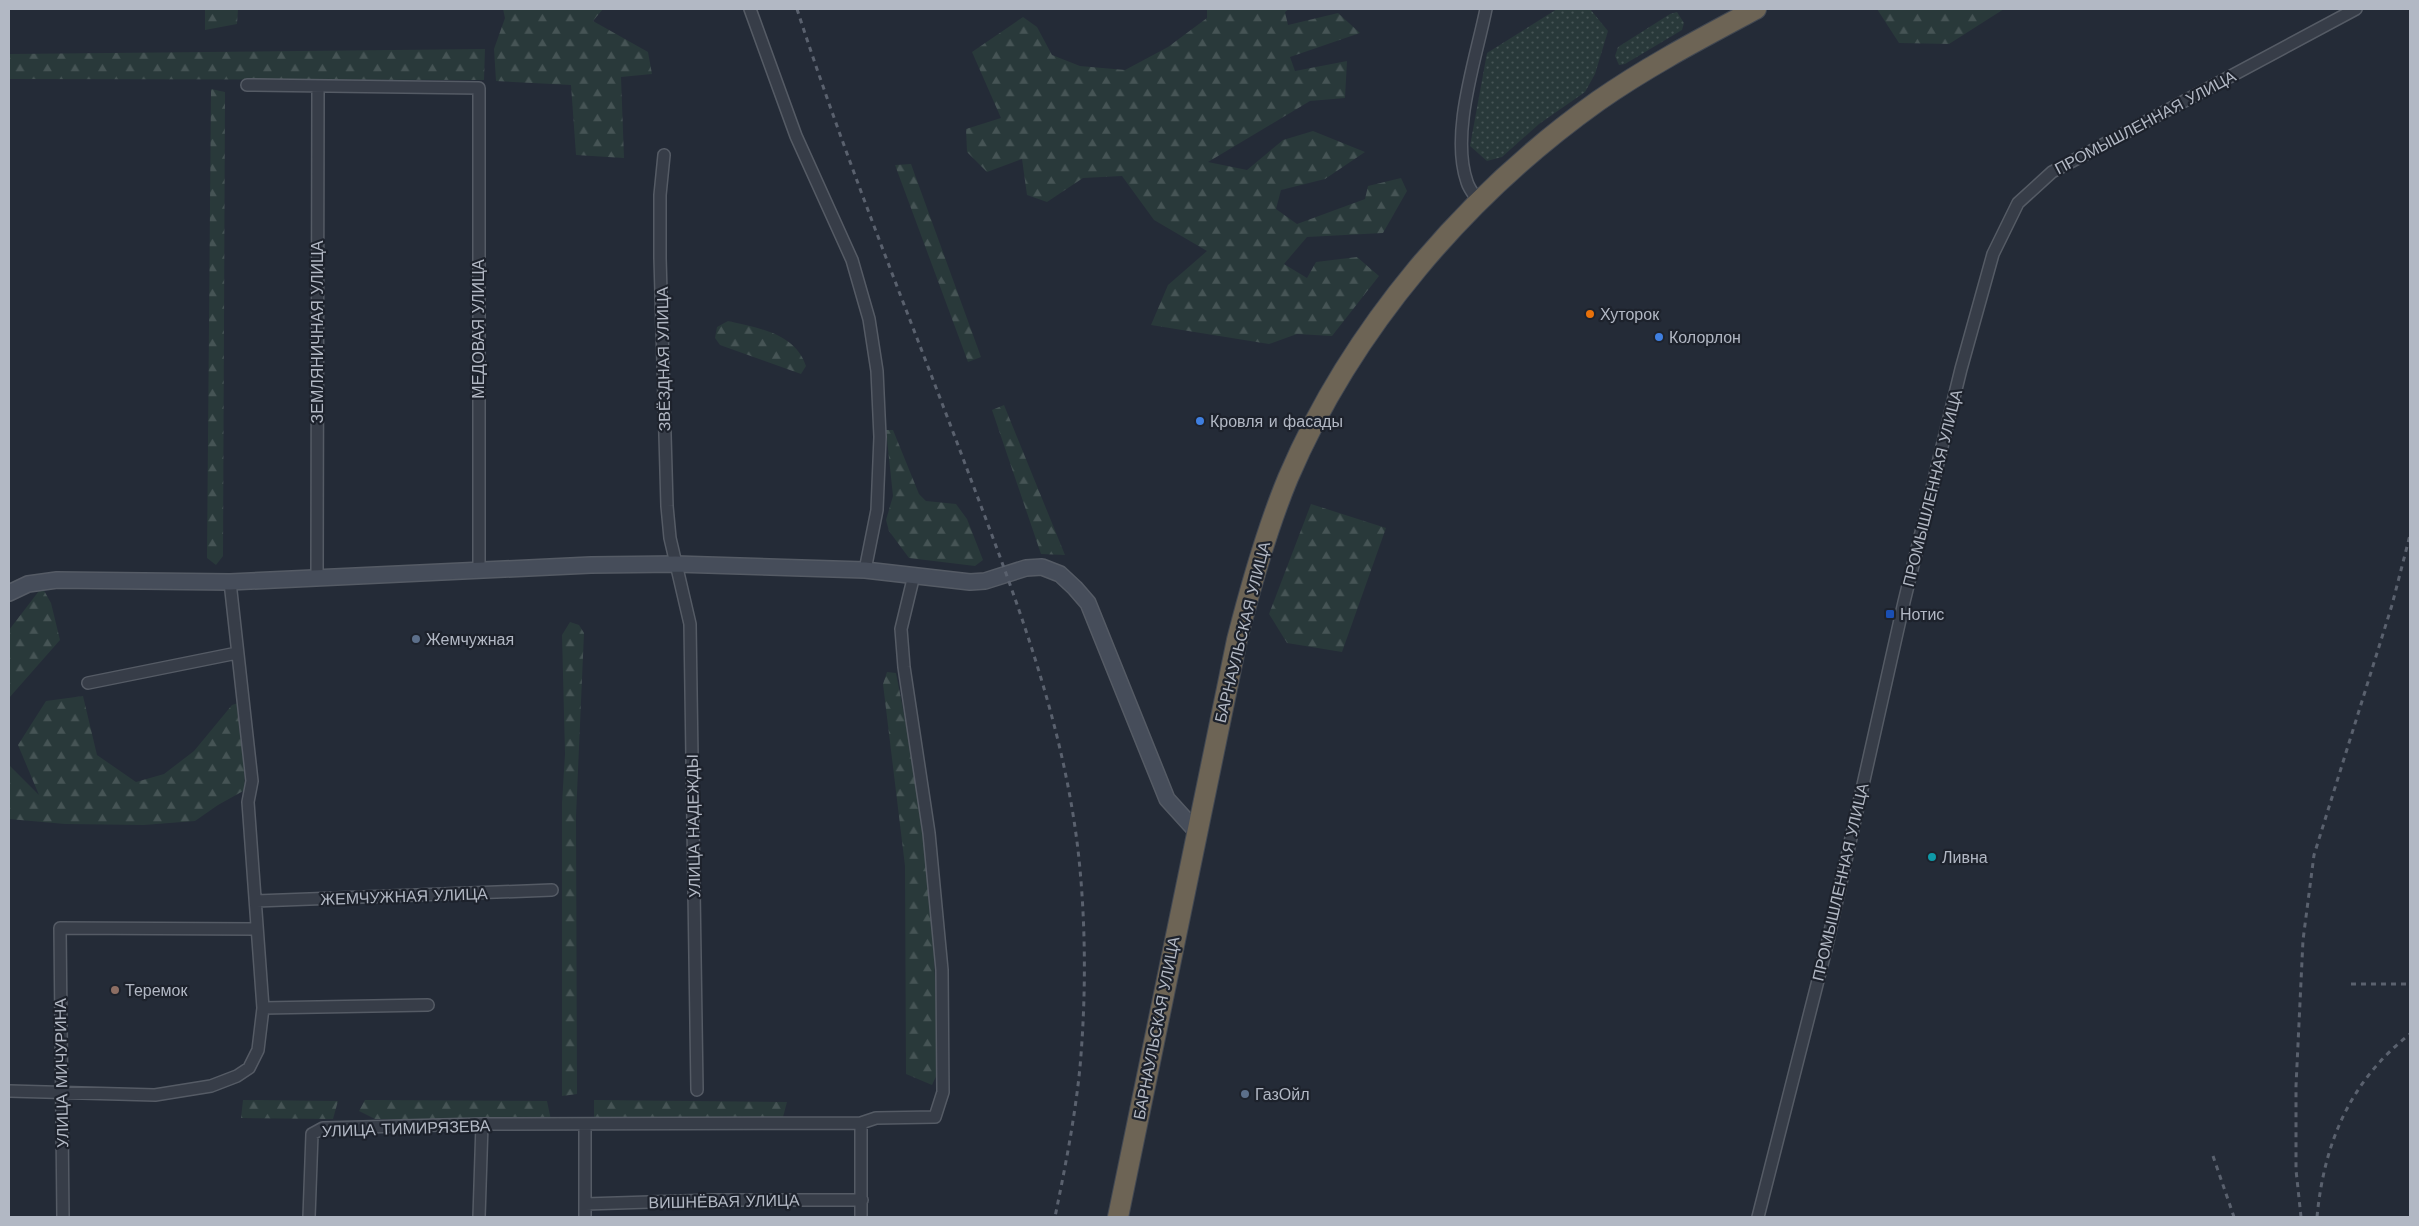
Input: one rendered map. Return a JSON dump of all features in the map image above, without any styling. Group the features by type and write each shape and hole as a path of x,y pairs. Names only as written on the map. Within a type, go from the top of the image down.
{"highway":[{"name":"БАРНАУЛЬСКАЯ УЛИЦА","path":"1118,1217 1222,706 1253,577 1288,477 1323,408 1374,328 1422,264 1479,202 1530,153 1600,100 1680,50 1756,9"}],"street":[{"path":"750,9 796,136 852,260 869,319 878,371 880,437 878,510 865,570"},
{"path":"1479,202 1467,184 1462,158 1462,124 1486,9"},
{"name":"ПРОМЫШЛЕННАЯ УЛИЦА","path":"1758,1217 1827,945 1904,602 1961,369 1993,254 2018,203 2052,172 2356,9"},
{"path":"247,85 318,86"},
{"name":"МЕДОВАЯ УЛИЦА","path":"318,86 479,88 479,569"},
{"name":"ЗЕМЛЯНИЧНАЯ УЛИЦА","path":"317,578 318,86"},
{"name":"ЗВЁЗДНАЯ УЛИЦА","path":"664,154 660,195 663,396 667,506 676,564"},
{"path":"9,593 28,584 57,580 230,582 479,569 676,564 865,570 970,582 985,581 1026,568 1042,567 1060,574 1088,603 1168,798 1196,831"},
{"name":"УЛИЦА НАДЕЖДЫ","path":"676,564 690,624 697,1090"},
{"name":"УЛИЦА ТИМИРЯЗЕВА","path":"309,1217 312,1134 316,1130 323,1128 482,1124 861,1123 876,1118 935,1117 943,1092 942,970 929,833 904,667 902,629 914,575"},
{"path":"9,1091 155,1095 212,1086 236,1076 249,1068 258,1050 263,1008 248,802 252,781 236,653 230,582"},
{"path":"88,683 236,653"},
{"name":"ЖЕМЧУЖНАЯ УЛИЦА","path":"256,901 552,890"},
{"name":"УЛИЦА МИЧУРИНА","path":"62,1217 60,928 257,929"},
{"path":"263,1008 428,1005"},
{"path":"861,1123 862,1217"},
{"path":"479,1217 482,1124"},
{"path":"584,1124 585,1217"},
{"name":"ВИШНЁВАЯ УЛИЦА","path":"585,1204 714,1200 862,1200"}],"green space":[{"path":"205,9 238,9 237,24 205,30"},
{"path":"503,9 603,9 593,21 648,52 652,74 621,77 624,158 576,155 571,85 496,81 494,49 505,18"},
{"path":"1207,9 1289,9 1285,12 1288,25 1338,13 1360,33 1290,57 1295,71 1347,61 1345,98 1310,101 1208,162 1247,170 1283,140 1313,131 1365,152 1325,179 1281,190 1276,209 1297,224 1365,199 1368,186 1401,178 1407,191 1383,233 1307,237 1284,264 1307,278 1316,262 1357,257 1379,276 1332,336 1297,334 1269,344 1151,325 1168,285 1207,251 1154,220 1122,176 1083,178 1047,202 1027,195 1022,159 987,172 967,152 966,129 1001,118 972,52 1023,17 1037,27 1052,55 1080,66 1125,70 1168,47 1207,18"},
{"path":"1557,9 1590,9 1608,31 1595,74 1585,92 1539,124 1502,157 1487,161 1470,146 1487,53"},
{"path":"1877,9 2004,9 1949,44 1899,43"},
{"path":"1677,12 1684,23 1682,30 1625,64 1619,65 1615,56 1618,47 1670,14"},
{"path":"485,49 484,80 9,79 9,54"},
{"path":"211,89 225,92 223,556 216,565 207,558"},
{"path":"911,164 981,357 968,362 895,165"},
{"path":"728,321 751,326 784,339 801,355 806,366 801,374 720,345 715,338 717,327"},
{"path":"1004,405 1065,555 1041,554 992,410"},
{"path":"886,430 893,430 919,494 926,501 956,504 967,519 983,560 975,566 909,558 889,531 886,520 893,496"},
{"path":"1311,504 1386,528 1342,652 1287,643 1269,614"},
{"path":"42,587 51,603 60,640 9,698 9,630"},
{"path":"570,622 579,625 584,633 576,816 577,1094 562,1096 562,803 565,754 562,635"},
{"path":"887,672 896,673 929,842 939,1070 932,1085 906,1074 905,866 883,684"},
{"path":"83,696 97,755 136,782 164,774 194,751 232,705 238,703 243,730 245,790 195,821 144,825 65,824 9,819 9,765 39,795 18,745 46,701"},
{"path":"243,1100 338,1101 333,1119 241,1118"},
{"path":"365,1100 547,1101 551,1120 375,1119 359,1111"},
{"path":"594,1100 787,1102 783,1117 594,1117"}],"railway":[{"path":"797,9 837,127 1005,570 1037,665 1063,761 1079,859 1083,911 1084,989 1078,1086 1055,1217"},
{"path":"2301,1217 2296,1170 2296,1086 2303,940 2314,855 2392,605 2410,535"},
{"path":"2351,984 2410,984"},
{"path":"2317,1217 2326,1164 2344,1115 2356,1093 2371,1072 2389,1052 2410,1034"},
{"path":"2213,1156 2234,1217"}],"place":[{"name":"Хуторок","path":"1590,314"},
{"name":"Колорлон","path":"1659,337"},
{"name":"Кровля и фасады","path":"1200,421"},
{"name":"Нотис","path":"1890,614"},
{"name":"Жемчужная","path":"416,639"},
{"name":"Ливна","path":"1932,857"},
{"name":"Теремок","path":"115,990"},
{"name":"ГазОйл","path":"1245,1094"}]}
